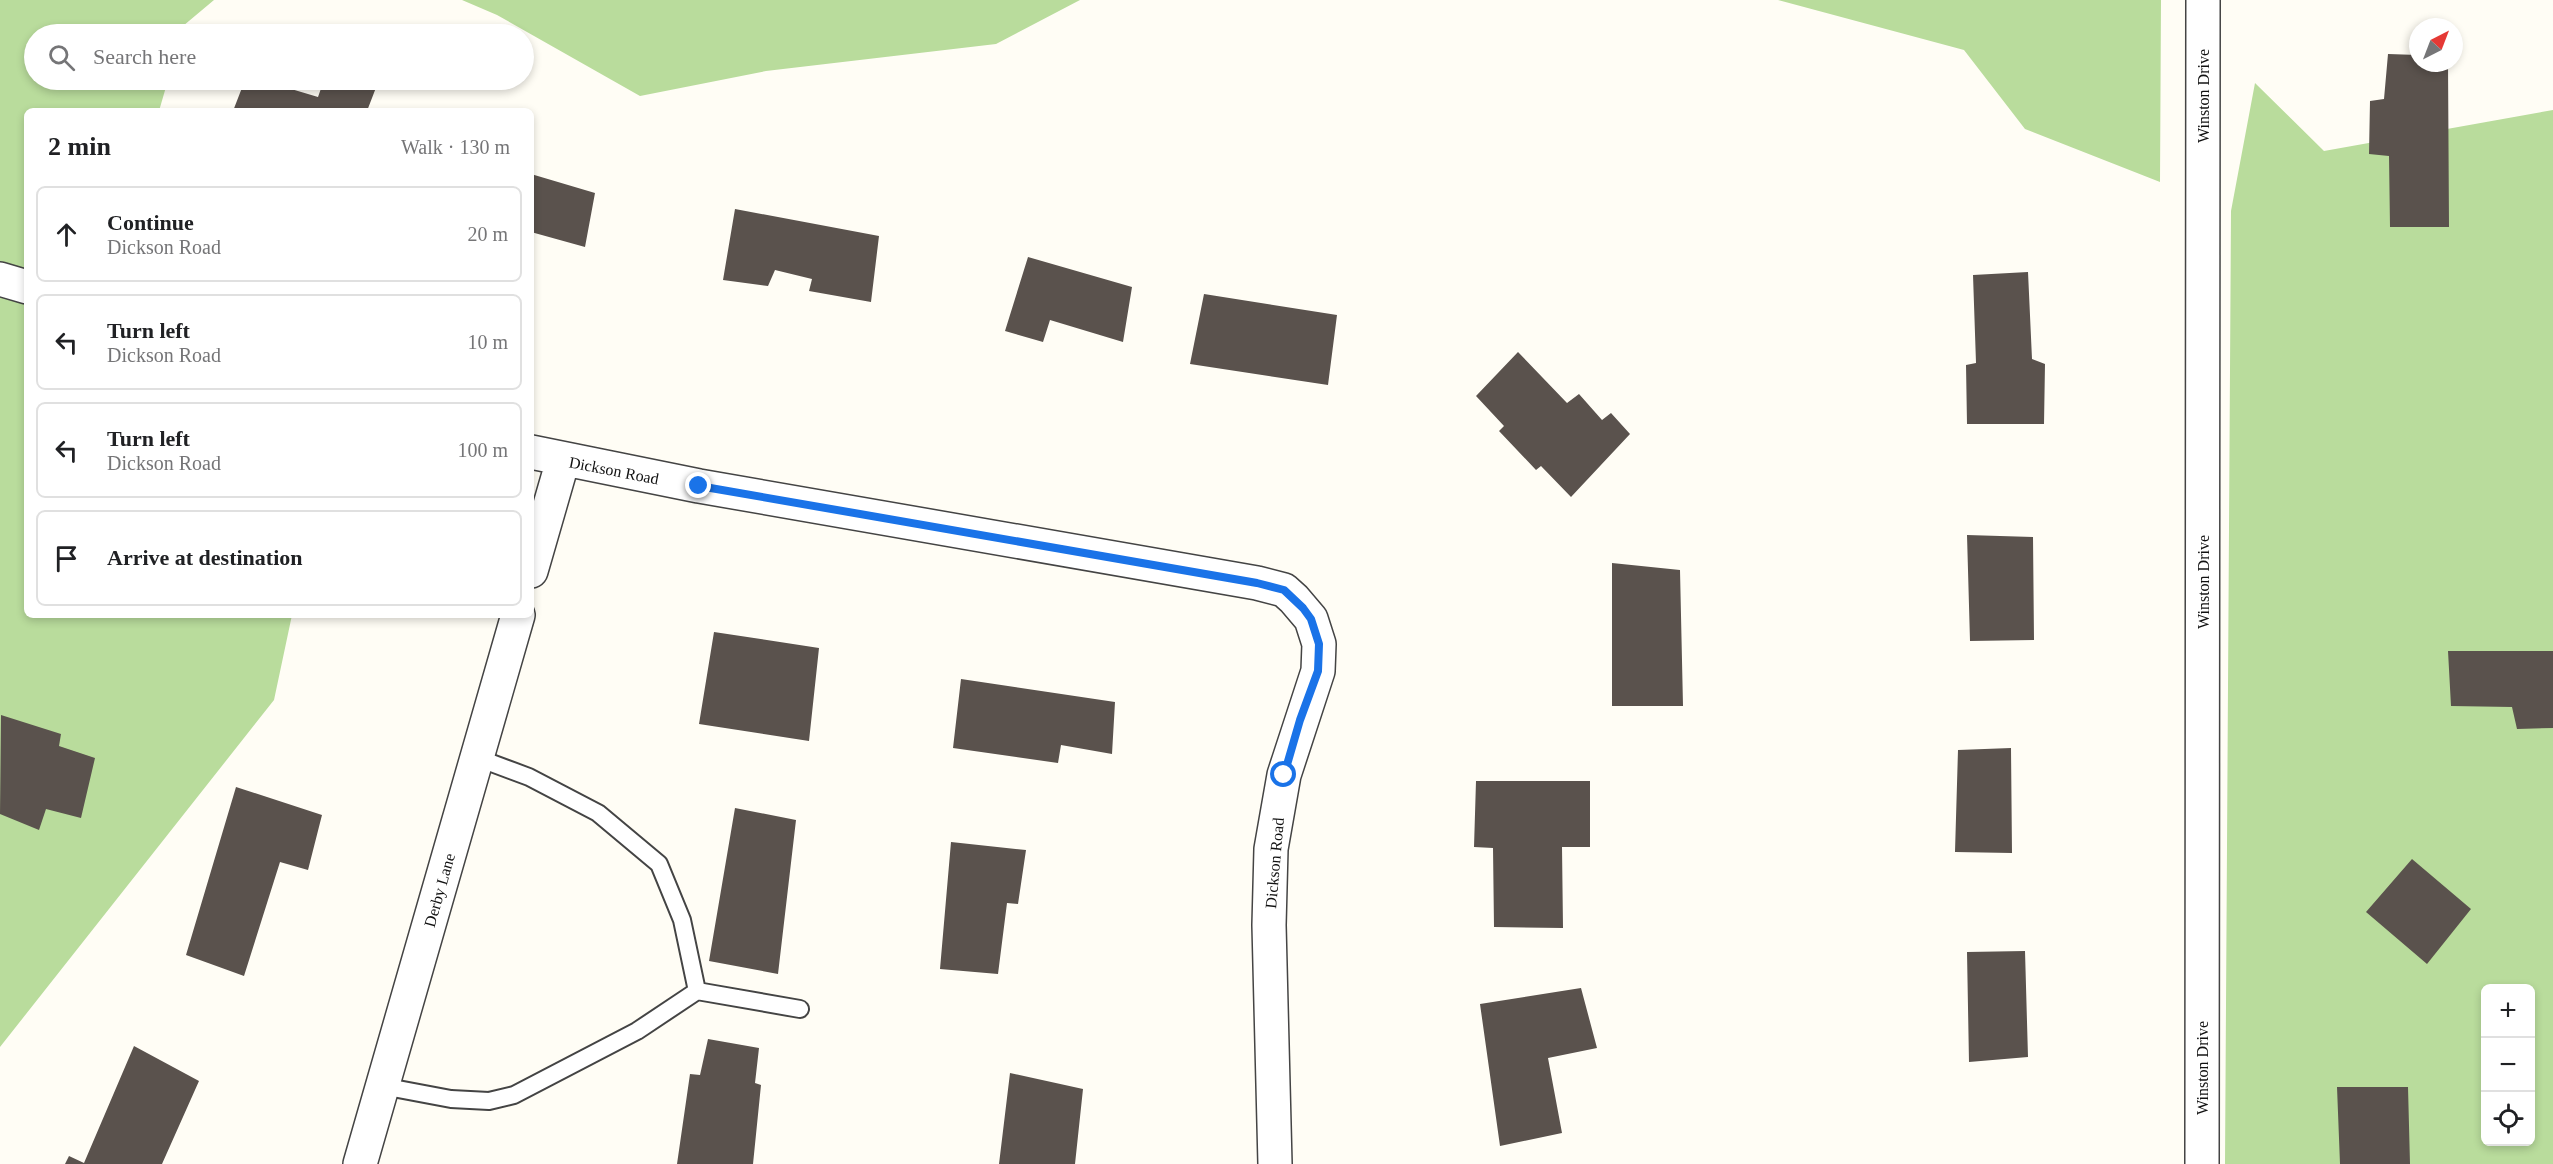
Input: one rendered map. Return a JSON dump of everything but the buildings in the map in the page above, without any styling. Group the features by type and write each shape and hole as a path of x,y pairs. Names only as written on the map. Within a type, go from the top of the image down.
{"street":[{"name":"Winston Drive","path":"2202,1164 2203,0"},
{"path":"0,279 24,286"},
{"name":"Dickson Road","path":"534,453 699,486 1257,583 1284,590 1303,608 1311,619 1319,644 1318,671 1300,720 1284,775 1274,830 1269,887 1275,1164"},
{"path":"534,561 563,460"},
{"name":"Derby Lane","path":"360,1164 517,618"}],"lane":[{"path":"478,758 529,777 598,813 659,864 682,920 697,991"},
{"path":"382,1086 452,1099 489,1101 514,1095 636,1031 697,991 800,1009"}],"green space":[{"path":"0,0 214,0 185,24 24,24 24,90 165,90 160,108 24,108 24,618 291,618 274,700 0,1047"},
{"path":"462,0 1080,0 996,44 766,71 640,96 534,36 534,24 513,24"},
{"path":"1778,0 2161,0 2160,182 2025,129 1964,50"},
{"path":"2255,83 2324,151 2553,110 2553,1164 2225,1164 2231,211"}],"route":[{"path":"699,486 1257,583 1284,590 1311,619 1319,644 1318,671 1300,720 1284,775"}]}
